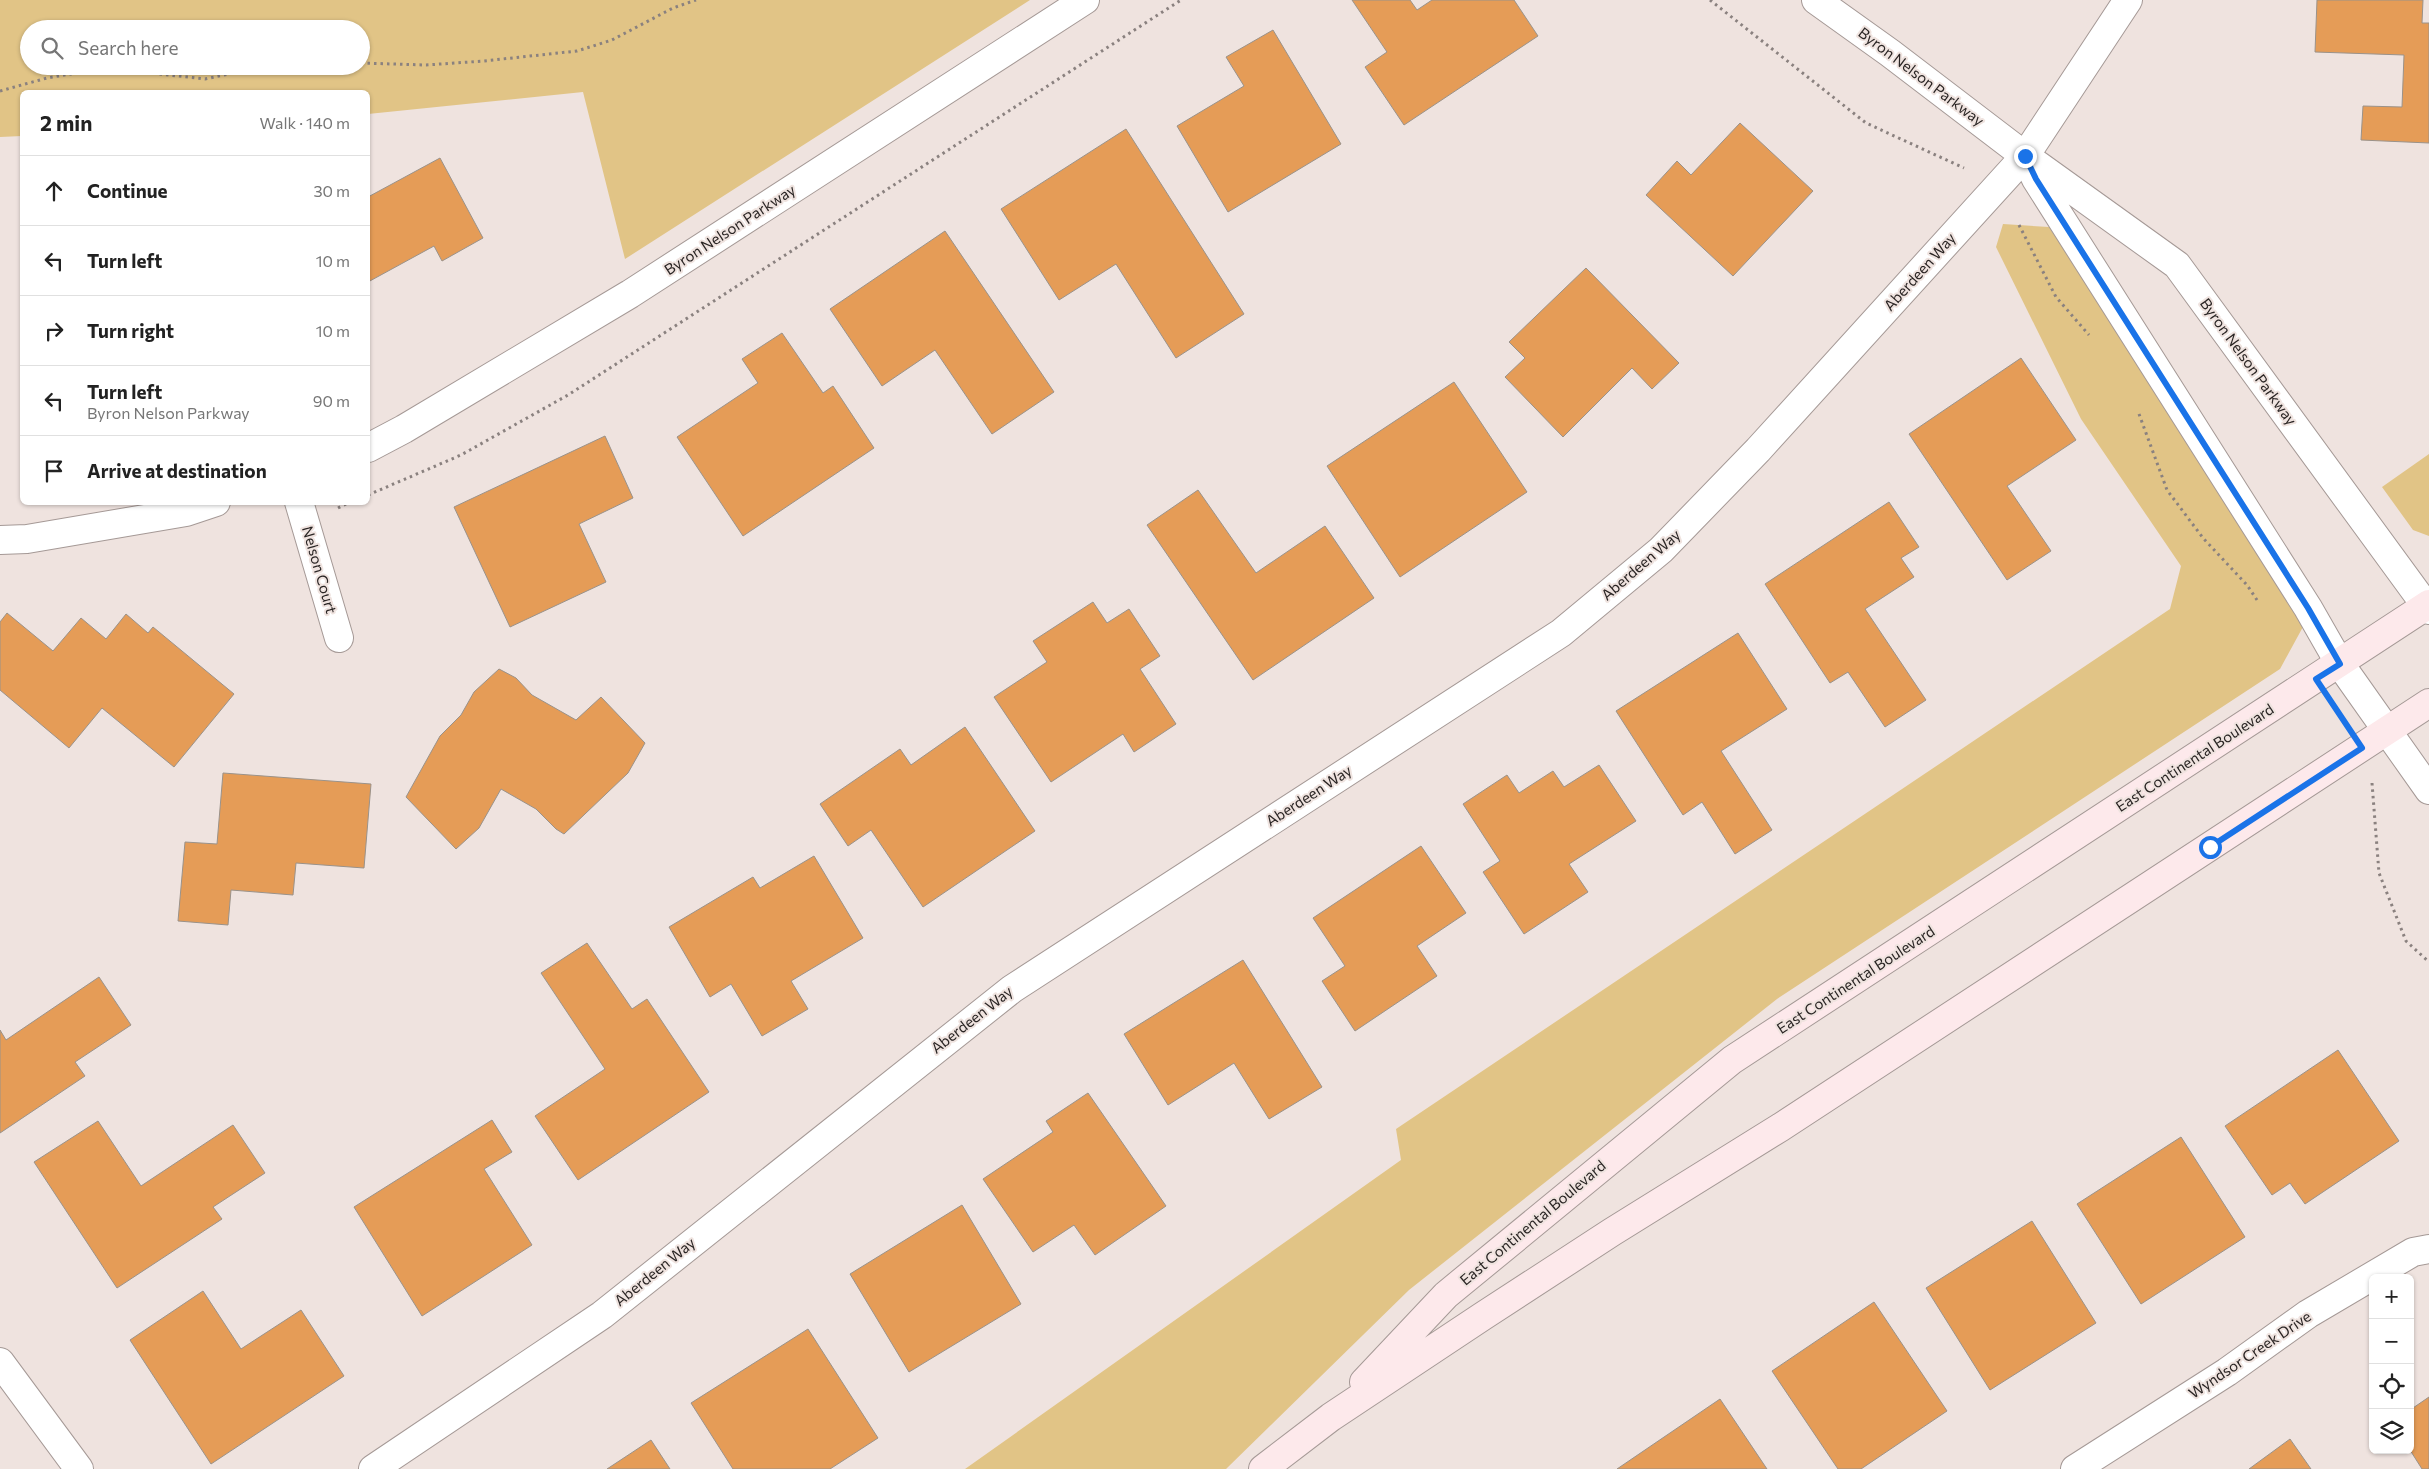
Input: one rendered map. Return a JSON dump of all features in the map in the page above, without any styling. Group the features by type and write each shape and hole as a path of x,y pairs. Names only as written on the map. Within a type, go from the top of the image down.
{"main road":[{"name":"East Continental Boulevard","path":"1331,1418 1446,1295 1732,1060 2428,607"},
{"name":"East Continental Boulevard","path":"1263,1469 1331,1418 1612,1232 1781,1127 2429,703"}],"street":[{"name":"Byron Nelson Parkway","path":"370,447 404,429 630,294 1085,0"},
{"name":"Byron Nelson Parkway","path":"1816,0 1890,53 2025,156 2178,265 2428,607"},
{"name":"Aberdeen Way","path":"374,1469 602,1315 1012,988 1561,633 1661,550 1758,450 2025,156 2128,0"},
{"name":"Byron Nelson Parkway","path":"2025,156 2036,179 2302,599 2340,664 2429,790"},
{"path":"0,540 28,539 186,512 207,505"},
{"name":"Nelson Court","path":"300,505 339,638"},
{"name":"Wyndsor Creek Drive","path":"2075,1469 2227,1372 2308,1314 2413,1252 2429,1249"},
{"path":"0,1362 80,1469"}],"path":[{"path":"370,64 426,65 578,51 612,40 673,8 696,0"},
{"path":"370,494 460,455 568,396 1180,0"},
{"path":"1710,0 1866,123 1999,184 2056,297 2094,340"},
{"path":"0,91 65,75"},
{"path":"169,75 205,79 224,75"},
{"path":"2138,409 2166,490 2203,538 2247,585 2258,601"},
{"path":"2362,748 2372,783 2380,873 2406,941 2429,962"}],"shaded area":[{"path":"0,0 1030,0 625,259 583,92 370,114 370,90 20,90 20,136 0,137"},
{"path":"2003,224 2049,227 2293,595 2304,625 2280,669 1777,999 1409,1290 1226,1469 965,1469 1401,1160 1396,1129 2170,609 2181,566 2081,419 1996,247"},
{"path":"2429,454 2429,536 2413,530 2382,487"}],"building":[{"path":"1352,0 1410,0 1417,10 1432,0 1514,0 1538,36 1404,125 1365,67 1387,52"},
{"path":"2317,0 2423,0 2422,23 2429,23 2429,143 2361,140 2363,106 2402,107 2404,55 2315,52"},
{"path":"1273,30 1341,144 1228,212 1177,126 1244,86 1226,57"},
{"path":"1740,123 1813,191 1733,276 1646,195 1677,161 1691,175"},
{"path":"1126,129 1244,314 1176,358 1116,264 1059,300 1001,209"},
{"path":"440,158 483,238 442,261 434,246 370,281 370,196"},
{"path":"945,231 1054,392 992,434 935,350 882,386 830,309"},
{"path":"1586,268 1679,363 1652,389 1632,368 1563,437 1505,377 1525,358 1509,342"},
{"path":"782,333 823,393 833,386 874,448 743,536 677,437 758,383 742,359"},
{"path":"2021,358 2076,440 2007,486 2051,551 2007,580 1909,434"},
{"path":"1454,382 1527,492 1400,577 1327,466"},
{"path":"605,436 633,498 579,524 606,582 510,627 454,507"},
{"path":"1198,490 1256,573 1325,526 1374,598 1253,680 1147,525"},
{"path":"1889,502 1919,547 1901,558 1914,577 1865,609 1926,700 1885,727 1848,672 1830,683 1765,584"},
{"path":"1093,602 1107,623 1129,609 1160,656 1140,669 1176,724 1134,752 1123,734 1051,782 994,697 1047,662 1033,641"},
{"path":"7,613 53,651 81,618 106,639 126,614 148,633 153,627 234,694 174,767 102,708 69,748 0,690 0,622"},
{"path":"1738,633 1787,709 1721,751 1772,830 1735,854 1702,802 1683,815 1616,711"},
{"path":"499,669 516,678 532,695 576,720 601,697 645,743 628,773 564,834 556,829 536,809 501,789 479,828 456,849 406,797 440,736 461,715 474,692"},
{"path":"965,727 1035,831 923,907 871,830 848,846 820,804 900,749 911,765"},
{"path":"1599,765 1636,821 1569,864 1588,892 1524,934 1483,872 1500,861 1463,804 1507,775 1519,793 1553,771 1564,787"},
{"path":"223,773 371,784 364,868 296,863 293,895 231,890 228,925 178,921 185,842 217,844"},
{"path":"1421,846 1466,913 1417,946 1437,976 1355,1031 1322,981 1345,966 1313,918"},
{"path":"814,856 863,938 791,981 808,1009 762,1036 731,984 710,997 669,927 753,877 760,888"},
{"path":"587,943 632,1009 647,999 709,1092 578,1180 535,1116 605,1069 541,973"},
{"path":"1243,960 1322,1087 1269,1119 1234,1063 1168,1105 1124,1034"},
{"path":"99,977 131,1025 75,1062 85,1076 0,1133 0,1030 6,1040"},
{"path":"2338,1050 2399,1141 2305,1204 2290,1183 2272,1195 2225,1126"},
{"path":"1088,1093 1166,1206 1095,1255 1074,1225 1033,1252 983,1179 1053,1132 1046,1121"},
{"path":"492,1120 512,1152 484,1169 532,1245 422,1316 354,1207"},
{"path":"98,1121 141,1186 233,1125 265,1173 213,1207 222,1219 117,1288 34,1162"},
{"path":"2181,1137 2245,1237 2141,1304 2077,1204"},
{"path":"962,1205 1021,1304 909,1372 850,1274"},
{"path":"2032,1221 2096,1323 1990,1390 1926,1288"},
{"path":"203,1291 241,1349 301,1310 344,1376 211,1464 130,1340"},
{"path":"1874,1302 1947,1411 1861,1469 1838,1469 1772,1371"},
{"path":"808,1329 878,1438 830,1469 733,1469 691,1403"},
{"path":"2429,1397 2429,1469 2422,1469 2413,1454 2414,1407"},
{"path":"1720,1399 1767,1469 1617,1469"},
{"path":"2290,1439 2311,1469 2249,1469"},
{"path":"651,1440 670,1469 607,1469"}],"route":[{"path":"2025,156 2036,179 2308,608 2340,664 2316,679 2362,748 2210,847"}]}
